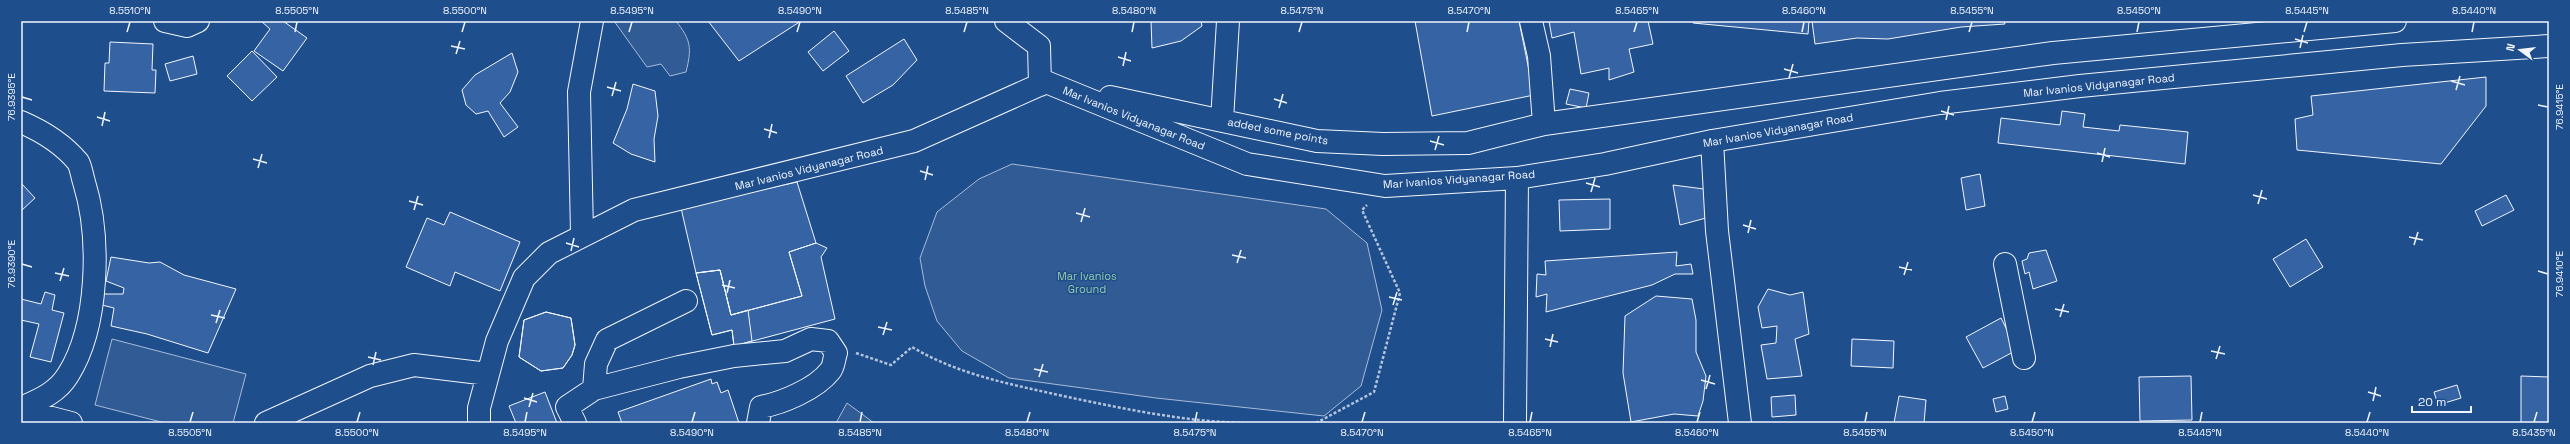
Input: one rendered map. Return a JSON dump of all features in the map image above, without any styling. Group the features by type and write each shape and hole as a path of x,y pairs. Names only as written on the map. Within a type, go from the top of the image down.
{"street":[{"path":"165,21 187,26 198,21"},
{"path":"582,234 579,92 592,21"},
{"path":"1006,21 1030,37 1039,46 1043,84"},
{"path":"1222,120 1228,21"},
{"path":"1531,21 1539,56 1544,124 2053,53 2395,21"},
{"name":"Mar Ivanios Vidyanagar Road","path":"479,423 479,408 497,341 524,278 549,253 582,234 634,210 914,141 1043,84 1247,164 1385,186 1518,178 1606,164 1712,141 1940,103 2080,86 2402,55 2549,46"},
{"name":"added some points","path":"1043,84 1222,120 1317,141 1383,144 1468,143 1544,124"},
{"path":"21,122 46,133 78,163 89,198 93,279 91,311 80,350 67,376 51,394 21,409"},
{"path":"1712,141 1717,231 1740,423"},
{"path":"1515,423 1518,178"},
{"path":"2005,264 2024,358"},
{"path":"594,389 596,364 607,340 686,301"},
{"path":"575,423 567,407 594,389 679,367 734,356 785,351 811,339 828,341 836,353 831,371 808,388 783,403 761,408 758,423"},
{"path":"266,423 370,376 414,364 488,374"},
{"path":"21,409 71,423"}],"path":[{"path":"1316,423 1374,392 1400,293 1362,210 1385,186"},
{"path":"836,353 857,353 891,365 912,347 938,362 1016,387 1202,422 1248,423"}],"green space":[{"path":"614,21 676,21 685,34 689,45 689,57 686,72 670,76 661,64 647,67"},
{"name":"Mar Ivanios Ground","path":"1012,164 1326,209 1367,243 1382,310 1361,386 1324,416 1156,398 1009,378 962,351 937,321 925,286 920,258 937,212 979,179"},
{"path":"112,339 246,374 233,423 165,423 95,405"},
{"path":"847,403 874,423 836,423"}],"building":[{"path":"261,21 283,21 307,38 283,71 254,51 270,29"},
{"path":"708,21 801,21 739,61"},
{"path":"1151,21 1201,21 1202,26 1181,41 1152,48"},
{"path":"1415,21 1519,21 1534,95 1432,116"},
{"path":"1549,21 1648,21 1653,44 1629,49 1634,72 1609,80 1609,68 1581,74 1574,32 1552,38"},
{"path":"1693,21 1809,21 1808,34 1693,23"},
{"path":"1812,21 2004,21 2005,24 1961,27 1888,39 1857,38 1815,44"},
{"path":"834,31 849,51 823,71 808,52"},
{"path":"904,39 917,60 893,85 863,103 846,76"},
{"path":"110,42 153,44 152,70 156,70 155,93 104,91 105,63 109,63"},
{"path":"252,51 277,77 252,101 227,76"},
{"path":"512,53 518,72 510,92 500,103 518,127 504,137 488,111 476,114 466,105 462,90 475,75"},
{"path":"193,56 197,74 170,81 165,64"},
{"path":"2486,77 2486,106 2441,164 2297,150 2295,119 2313,115 2311,96"},
{"path":"633,84 655,91 658,116 654,139 655,162 631,154 613,143 627,109"},
{"path":"1570,89 1589,93 1586,108 1566,104"},
{"path":"2062,111 2085,114 2083,127 2119,131 2120,125 2188,132 2185,164 1998,143 2001,118 2060,125"},
{"path":"1980,174 1985,206 1966,210 1961,178"},
{"path":"797,182 816,243 789,252 802,296 731,315 720,270 696,273 681,208"},
{"path":"21,183 35,198 21,211"},
{"path":"1673,185 1704,189 1706,218 1680,225"},
{"path":"2506,195 2514,210 2482,226 2475,211"},
{"path":"1610,199 1610,229 1560,231 1559,200"},
{"path":"450,212 520,242 500,291 455,272 450,286 406,267 427,218 444,225"},
{"path":"2306,239 2323,267 2290,287 2273,259"},
{"path":"816,243 827,248 821,257 835,319 734,346 732,330 712,335 696,273 720,270 731,315 802,296 789,252"},
{"path":"2046,250 2057,281 2033,289 2029,272 2025,274 2022,261 2027,259 2029,253"},
{"path":"1677,252 1676,266 1691,264 1693,274 1675,274 1652,285 1546,312 1547,294 1536,297 1537,274 1546,275 1545,261"},
{"path":"111,257 149,263 160,262 184,275 236,289 208,353 147,334 111,326 114,308 98,304 102,294 123,294 124,288 106,281"},
{"path":"720,270 731,315 748,310 752,341 734,346 732,330 712,335 696,273"},
{"path":"1768,289 1790,295 1803,292 1809,334 1795,339 1802,376 1767,379 1761,345 1776,343 1777,326 1762,328 1758,307"},
{"path":"45,292 55,295 52,310 64,313 51,362 30,357 39,324 21,320 21,299 41,304"},
{"path":"1656,296 1692,299 1696,320 1696,352 1706,376 1703,401 1698,416 1674,414 1631,422 1623,373 1625,316"},
{"path":"546,312 571,318 575,345 572,355 563,368 541,371 519,357 524,320"},
{"path":"546,312 571,318 575,345 572,355 563,368 541,371 519,357 524,320"},
{"path":"2001,318 2017,350 1983,368 1966,337"},
{"path":"1852,339 1894,341 1893,368 1851,366"},
{"path":"2191,376 2192,420 2140,421 2139,377"},
{"path":"2521,376 2549,377 2549,423 2521,423"},
{"path":"711,379 712,384 717,382 721,393 728,390 739,423 622,423 618,412"},
{"path":"2457,385 2461,398 2438,405 2434,392"},
{"path":"545,392 557,423 516,423 509,406"},
{"path":"1795,395 1796,415 1772,417 1771,397"},
{"path":"1899,396 1926,400 1924,423 1894,423"},
{"path":"2005,396 2008,409 1996,412 1993,399"}]}
